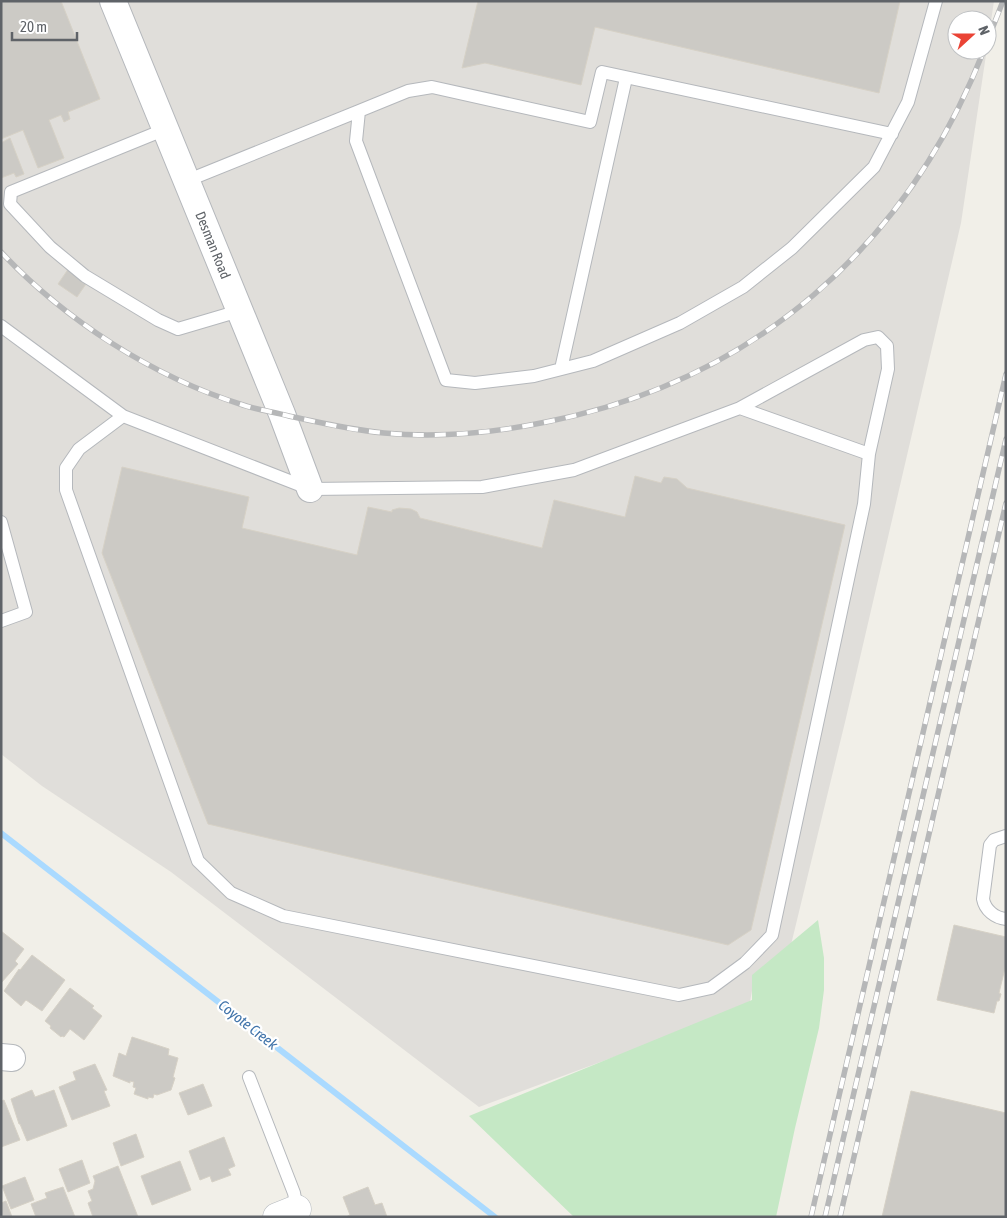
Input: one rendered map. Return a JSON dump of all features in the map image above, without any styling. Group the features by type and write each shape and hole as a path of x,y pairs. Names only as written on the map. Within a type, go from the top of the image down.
{"street":[{"name":"Desman Road","path":"113,1 310,489"}],"lane":[{"path":"359,111 356,141 446,380 475,383 534,376 593,361 680,324 737,291 792,248 874,168 908,102 936,1"},
{"path":"186,181 408,90 432,87 590,122 602,72 892,134"},
{"path":"561,369 626,78"},
{"path":"166,129 11,192 10,204 50,247 85,276 158,320 178,329 239,311"},
{"path":"1,326 123,416 310,489 482,487 574,470 740,408 864,340 878,337 887,346 888,369 868,454 864,504 772,934 745,963 711,988 679,995 283,916 231,893 198,861 66,490 66,468 78,449 123,416"},
{"path":"740,408 868,454"},
{"path":"1,522 26,612 1,621"},
{"path":"1006,836 994,840 990,845 983,899 984,905 990,912 999,918 1006,919"},
{"path":"249,1077 294,1194 291,1214"}],"shaded area":[{"path":"1,1 994,1 993,10 947,10 947,60 985,60 961,223 846,718 789,953 754,980 749,1007 479,1107 171,872 42,786 1,754"}],"green space":[{"path":"818,920 824,958 824,990 819,1028 776,1217 574,1217 469,1116 752,1000 752,975"}],"building":[{"path":"1,1 61,1 100,99 68,112 70,119 64,122 61,115 49,120 64,158 38,168 23,130 1,139"},
{"path":"478,1 900,1 879,93 595,27 581,85 485,63 462,68"},
{"path":"10,138 24,174 16,177 14,173 1,178 1,143"},
{"path":"69,268 88,281 77,297 58,284"},
{"path":"122,467 249,497 242,528 357,555 368,507 392,512 392,510 399,508 411,509 417,512 420,518 542,548 554,500 625,517 635,476 661,483 664,477 677,479 687,488 845,525 751,930 728,945 208,824 102,553"},
{"path":"954,925 1006,937 1006,964 999,993 1001,994 994,1013 937,1000"},
{"path":"1,931 24,949 15,961 18,964 1,983"},
{"path":"32,955 65,980 42,1011 26,1000 21,1006 4,991 19,969"},
{"path":"70,988 94,1006 92,1008 102,1016 84,1040 70,1029 64,1037 61,1037 45,1021"},
{"path":"132,1037 169,1049 168,1055 178,1058 171,1090 157,1095 154,1094 153,1098 148,1097 148,1099 134,1094 136,1088 133,1087 134,1082 130,1081 130,1083 113,1076 119,1053 126,1056"},
{"path":"95,1064 107,1090 104,1091 110,1106 72,1120 59,1087 76,1080 73,1072"},
{"path":"203,1084 212,1106 188,1115 179,1093"},
{"path":"32,1090 35,1097 54,1090 67,1126 27,1141 11,1099"},
{"path":"911,1091 1006,1113 1006,1217 882,1217"},
{"path":"4,1100 20,1140 1,1147 1,1101"},
{"path":"136,1134 144,1157 121,1166 113,1143"},
{"path":"224,1137 235,1166 228,1169 231,1175 212,1182 210,1176 200,1180 189,1151"},
{"path":"82,1160 90,1183 68,1192 59,1169"},
{"path":"180,1161 191,1190 152,1205 141,1176"},
{"path":"118,1166 138,1217 93,1217 88,1203 92,1201 88,1191 93,1189 95,1181 93,1176"},
{"path":"25,1177 34,1200 11,1209 2,1186"},
{"path":"63,1187 75,1217 36,1217 31,1204 47,1198 45,1193"},
{"path":"368,1187 375,1205 382,1203 387,1217 346,1217 350,1215 343,1197"},
{"path":"6,1201 12,1217 1,1217 1,1203"}],"waterway":[{"name":"Coyote Creek","path":"1,833 495,1217"}],"railway":[{"path":"997,16 1003,1"},
{"path":"1,252 53,301 112,344 176,379 243,405 336,426 372,432 404,434 445,435 506,429 546,422 621,402 691,374 756,338 814,294 866,243 912,185 952,121 979,60"},
{"path":"811,1217 1006,374"},
{"path":"825,1217 1006,439"},
{"path":"840,1217 1006,503"}]}
